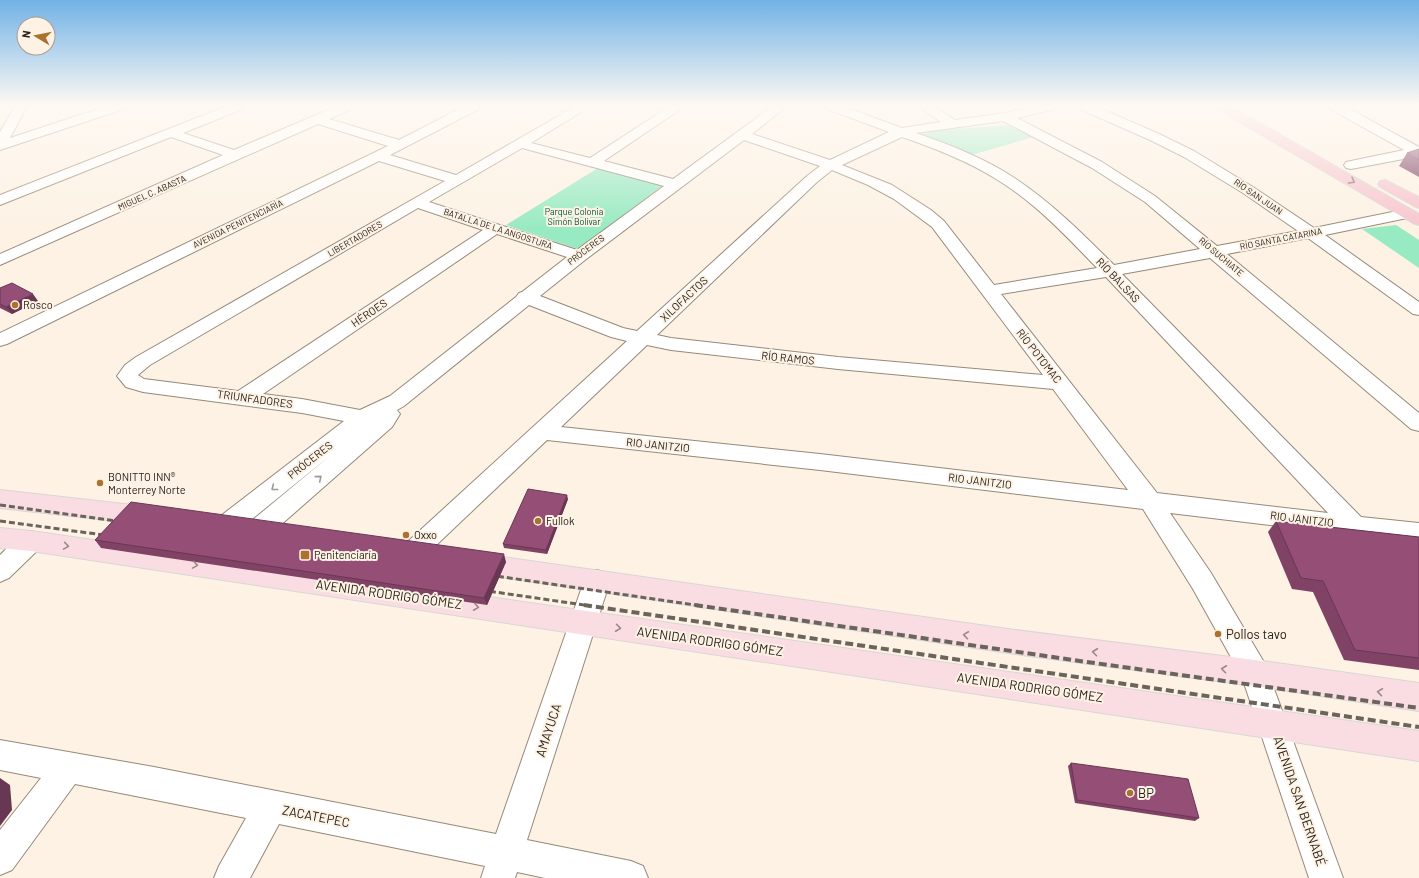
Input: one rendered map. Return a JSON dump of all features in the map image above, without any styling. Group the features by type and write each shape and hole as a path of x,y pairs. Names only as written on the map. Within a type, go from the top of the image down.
{"highway":[{"path":"1296,147 1415,212"},
{"path":"1318,147 1324,150"},
{"path":"1338,158 1412,196 1415,212"}],"main road":[{"path":"0,499 172,519"},
{"path":"216,524 288,535"},
{"name":"AVENIDA RODRIGO GÓMEZ","path":"0,538 31,540 371,592 1030,687 1419,746"},
{"path":"381,549 1000,639 1255,673 1419,697"}],"street":[{"path":"0,200 135,147"},
{"path":"212,147 235,155"},
{"name":"MIGUEL C. ABASTA","path":"0,260 254,147"},
{"path":"382,147 464,176"},
{"name":"AVENIDA PENITENCIARÍA","path":"0,340 395,147"},
{"name":"LIBERTADORES","path":"128,376 132,369 143,361 516,147"},
{"path":"533,147 674,184"},
{"path":"593,162 616,147"},
{"name":"PRÓCERES","path":"258,530 374,420 397,401 578,256 726,147"},
{"name":"RÍO POTOMAC","path":"781,147 869,179 904,197 924,211 938,224 1150,501 1202,581 1255,673"},
{"name":"XILOFACTOS","path":"371,592 540,432 830,164 868,147"},
{"name":"RÍO BALSAS","path":"940,147 957,153 994,171 1039,203 1074,235 1354,525"},
{"name":"RÍO SUCHIATE","path":"1062,147 1097,165 1150,199 1419,424"},
{"name":"RÍO SAN JUAN","path":"1173,147 1223,174 1311,233 1419,310"},
{"path":"1409,147 1418,152"},
{"path":"1352,165 1418,152"},
{"name":"BATALLA DE LA ANGOSTURA","path":"417,203 578,256"},
{"name":"RÍO SANTA CATARINA","path":"989,291 1110,272 1415,212"},
{"name":"HÉROES","path":"242,398 496,228"},
{"name":"RÍO RAMOS","path":"525,297 601,327 641,339 705,349 838,363 1059,383"},
{"name":"TRIUNFADORES","path":"128,376 133,382 143,385 302,406 374,420"},
{"name":"PRÓCERES","path":"216,524 374,420"},
{"name":"RIO JANITZIO","path":"540,432 820,462 1419,532"},
{"path":"0,571 31,540"},
{"name":"AMAYUCA","path":"502,866 598,581"},
{"name":"AVENIDA SAN BERNABÉ","path":"1255,673 1274,723 1326,878"},
{"name":"ZACATEPEC","path":"0,755 69,767 270,807 502,866 631,878"},
{"path":"0,858 69,767"},
{"path":"231,878 270,807"}],"green space":[{"path":"946,147 999,147 968,156"},
{"name":"Parque Colonia Simón Bolívar","path":"598,168 662,186 578,249 506,225"},
{"path":"1396,225 1419,240 1419,268 1362,229"}],"building":[{"path":"1419,149 1419,160 1407,153"},
{"path":"12,283 33,294 6,307 0,304 0,288"},
{"name":"Fullok","path":"528,489 567,495 546,550 503,544"},
{"path":"131,502 504,554 484,598 95,540"},
{"path":"1276,521 1419,537 1419,658 1355,650 1323,581 1301,578"},
{"name":"BP","path":"1071,763 1188,779 1199,818 1077,800"}],"railway":[{"path":"0,505 124,522"},
{"path":"0,521 111,536"},
{"path":"489,575 702,606"},
{"path":"481,590 591,606"},
{"path":"584,605 1419,727"},
{"path":"695,605 1087,662 1419,708"}],"place":[{"name":"Rosco","path":"15,305"},
{"name":"BONITTO INN® Monterrey Norte","path":"100,483"},
{"name":"Fullok","path":"538,521"},
{"name":"Oxxo","path":"406,535"},
{"name":"Penitenciaría","path":"305,555"},
{"name":"Pollos tavo","path":"1218,634"},
{"name":"BP","path":"1130,793"}]}
